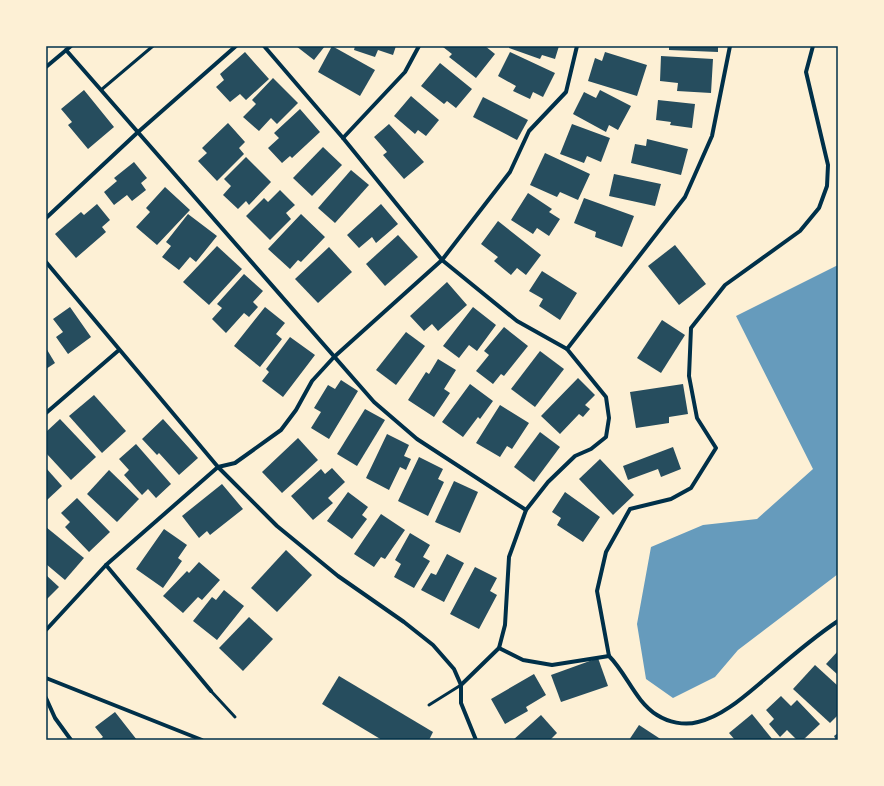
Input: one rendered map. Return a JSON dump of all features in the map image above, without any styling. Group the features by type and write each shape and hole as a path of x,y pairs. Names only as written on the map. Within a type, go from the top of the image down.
{"street":[{"path":"46,67 71,46"},
{"path":"46,218 137,133 236,46"},
{"path":"264,46 343,138 442,260 517,321 567,349 606,397 609,418 606,437 591,449 575,456 548,482 526,510 509,557 505,625 498,648 461,685"},
{"path":"343,138 405,72 418,46"},
{"path":"46,630 106,565 218,467 235,463 281,430 296,410 312,381 334,357 442,260 510,172 529,131 566,92 576,46"},
{"path":"567,349 685,197 712,136 730,46"},
{"path":"813,46 806,72 828,165 827,186 819,208 800,231 725,286 691,328 689,376 697,418 716,448 691,488 671,499 630,509 606,552 597,591 609,656 646,706 664,718 678,723 688,724 711,718 740,699 819,634 838,621"},
{"path":"66,50 137,133 374,402 417,439 526,510"},
{"path":"46,262 218,467 277,526 338,576 404,622 433,646 454,669 461,685 461,704 476,740"},
{"path":"46,413 119,350"},
{"path":"106,565 211,691"},
{"path":"498,648 523,660 552,665 609,656"},
{"path":"46,678 202,740"},
{"path":"46,698 55,718 71,740"}],"lane":[{"path":"100,90 153,46"},
{"path":"429,705 461,685"},
{"path":"211,691 236,717"}],"water":[{"path":"838,265 838,574 738,650 715,677 673,698 646,679 637,624 651,547 703,525 757,519 813,469 736,316"}],"building":[{"path":"296,46 325,46 314,60"},
{"path":"332,46 375,70 360,96 318,72"},
{"path":"355,46 396,46 393,55 378,50 375,57 354,50"},
{"path":"485,46 495,54 476,78 449,57 452,54 443,47"},
{"path":"509,46 559,46 555,59 542,55 540,59 509,48"},
{"path":"669,46 718,46 718,52 669,50"},
{"path":"245,52 269,79 246,100 240,94 230,102 216,87 224,80 220,74"},
{"path":"510,52 555,73 543,97 533,92 530,99 513,91 516,86 498,76"},
{"path":"605,52 647,65 637,96 588,81 595,58 602,61"},
{"path":"661,56 713,59 711,93 677,91 678,83 660,81"},
{"path":"440,63 472,89 456,108 447,101 444,104 421,86"},
{"path":"273,78 298,103 277,124 271,118 259,131 243,117 256,104 252,100"},
{"path":"84,90 114,127 88,149 68,125 72,122 61,109"},
{"path":"600,90 631,106 618,130 609,125 606,132 573,114 584,92 596,98"},
{"path":"411,96 439,120 426,136 418,130 415,134 394,116"},
{"path":"483,97 528,120 517,140 473,117"},
{"path":"658,100 695,104 692,128 670,125 671,122 656,120"},
{"path":"300,109 320,132 292,158 290,156 282,163 268,148 279,138 274,133"},
{"path":"228,123 245,142 239,148 244,154 217,181 198,161 207,153 202,148"},
{"path":"389,124 424,162 404,179 383,155 387,152 374,137"},
{"path":"572,124 610,138 601,162 587,156 584,163 560,154"},
{"path":"647,139 688,149 681,175 631,163 635,144 646,146"},
{"path":"323,147 342,165 312,196 293,178"},
{"path":"545,153 590,174 578,200 560,192 557,197 530,185"},
{"path":"246,157 271,182 249,205 246,201 238,209 223,195 231,186 224,179"},
{"path":"134,162 147,178 141,183 146,190 132,201 127,195 114,205 104,192 117,181 114,178"},
{"path":"351,170 369,185 335,223 318,208"},
{"path":"614,174 661,184 655,206 609,196"},
{"path":"165,187 190,210 157,245 136,227 150,212 146,208"},
{"path":"280,190 295,205 286,213 291,219 270,240 246,216 264,198 268,202"},
{"path":"528,193 552,209 549,212 560,219 549,236 537,228 533,234 511,220"},
{"path":"584,198 634,216 622,247 595,237 596,232 574,223"},
{"path":"97,204 110,220 102,227 106,232 76,258 55,234 81,212 84,215"},
{"path":"381,204 398,224 376,243 372,237 359,248 347,235"},
{"path":"188,214 217,236 196,262 190,257 179,270 162,257 171,246 166,242"},
{"path":"301,214 325,237 301,262 298,260 290,269 268,249"},
{"path":"498,221 541,255 526,275 517,268 511,275 494,261 498,257 481,244"},
{"path":"398,235 418,257 385,286 366,264"},
{"path":"675,245 706,284 679,305 648,266"},
{"path":"217,246 242,269 209,305 183,282"},
{"path":"329,247 352,272 318,303 295,279"},
{"path":"542,271 577,293 560,320 539,306 543,299 529,291"},
{"path":"244,274 263,291 253,302 258,307 249,317 244,313 226,333 212,319 222,308 217,304"},
{"path":"447,282 467,305 438,331 432,324 424,331 410,316"},
{"path":"70,307 91,337 68,354 56,337 63,332 53,319"},
{"path":"265,307 285,323 276,334 282,339 260,367 234,346"},
{"path":"473,307 496,325 477,351 469,345 459,358 443,346"},
{"path":"662,320 685,335 661,373 637,358"},
{"path":"504,327 528,346 504,376 501,374 493,384 476,371 489,355 484,351"},
{"path":"406,332 425,346 396,385 376,370"},
{"path":"290,337 315,355 283,397 262,381 269,372 266,369"},
{"path":"46,348 55,363 46,369"},
{"path":"540,351 564,369 535,407 511,389"},
{"path":"438,359 456,370 444,389 450,393 434,417 408,400 426,372 429,374"},
{"path":"578,378 595,395 585,405 590,409 583,417 579,414 560,434 541,416"},
{"path":"341,380 358,391 329,439 311,428 321,412 314,408 328,385 335,389"},
{"path":"470,384 493,401 480,419 478,417 463,437 442,422"},
{"path":"683,384 688,414 669,417 669,423 636,428 630,392"},
{"path":"94,395 126,431 102,453 69,416"},
{"path":"500,405 529,423 512,449 507,446 500,457 476,443"},
{"path":"365,409 385,420 357,466 337,454"},
{"path":"60,419 96,457 71,480 46,453 46,432"},
{"path":"163,419 198,458 179,475 159,453 157,455 142,439"},
{"path":"540,432 560,447 534,482 514,467"},
{"path":"387,434 409,445 404,456 411,459 406,470 400,467 389,490 366,478"},
{"path":"298,438 318,460 282,493 262,472"},
{"path":"136,444 171,484 156,498 148,489 142,495 124,475 129,470 119,459"},
{"path":"673,447 681,469 661,477 658,469 628,480 623,466"},
{"path":"419,457 443,469 438,479 444,482 428,516 398,501"},
{"path":"600,459 634,495 613,515 579,479"},
{"path":"46,468 62,486 46,501"},
{"path":"332,468 345,482 328,498 333,503 313,520 291,496 321,469 325,474"},
{"path":"109,470 139,499 117,522 87,494"},
{"path":"454,481 478,492 460,533 435,522"},
{"path":"222,484 243,509 210,535 207,531 199,538 182,516"},
{"path":"348,492 368,507 362,515 367,519 352,539 327,521"},
{"path":"565,492 600,517 583,542 557,525 561,518 552,512"},
{"path":"77,498 110,532 89,552 65,527 70,522 61,513"},
{"path":"381,514 405,530 385,559 381,557 374,567 354,554"},
{"path":"46,527 84,558 65,580 46,564"},
{"path":"164,529 187,545 178,558 182,561 163,588 136,569"},
{"path":"410,533 430,545 423,557 430,561 414,588 394,577 401,564 395,560"},
{"path":"286,550 312,575 277,612 251,588"},
{"path":"447,554 464,563 444,602 421,590 431,573 436,575"},
{"path":"199,562 220,580 202,600 198,597 183,613 163,596 187,571 189,573"},
{"path":"475,567 497,578 490,591 497,595 479,629 450,614"},
{"path":"46,575 59,587 46,600"},
{"path":"224,590 244,606 217,640 193,621 212,597 216,600"},
{"path":"249,617 273,639 243,671 219,648"},
{"path":"838,651 838,675 826,664"},
{"path":"598,658 608,686 561,702 551,675"},
{"path":"815,665 838,686 838,715 830,723 793,689"},
{"path":"534,674 546,695 526,707 528,711 505,724 491,699"},
{"path":"339,676 433,732 429,740 382,740 322,704"},
{"path":"781,696 791,706 797,700 820,724 803,740 797,740 787,730 780,737 769,724 774,719 766,710"},
{"path":"115,712 137,740 99,740 103,737 95,727"},
{"path":"752,714 773,740 735,740 729,733"},
{"path":"541,715 557,733 550,740 513,740"},
{"path":"639,725 662,740 629,740"},
{"path":"838,733 838,740 836,740 834,736"}]}
